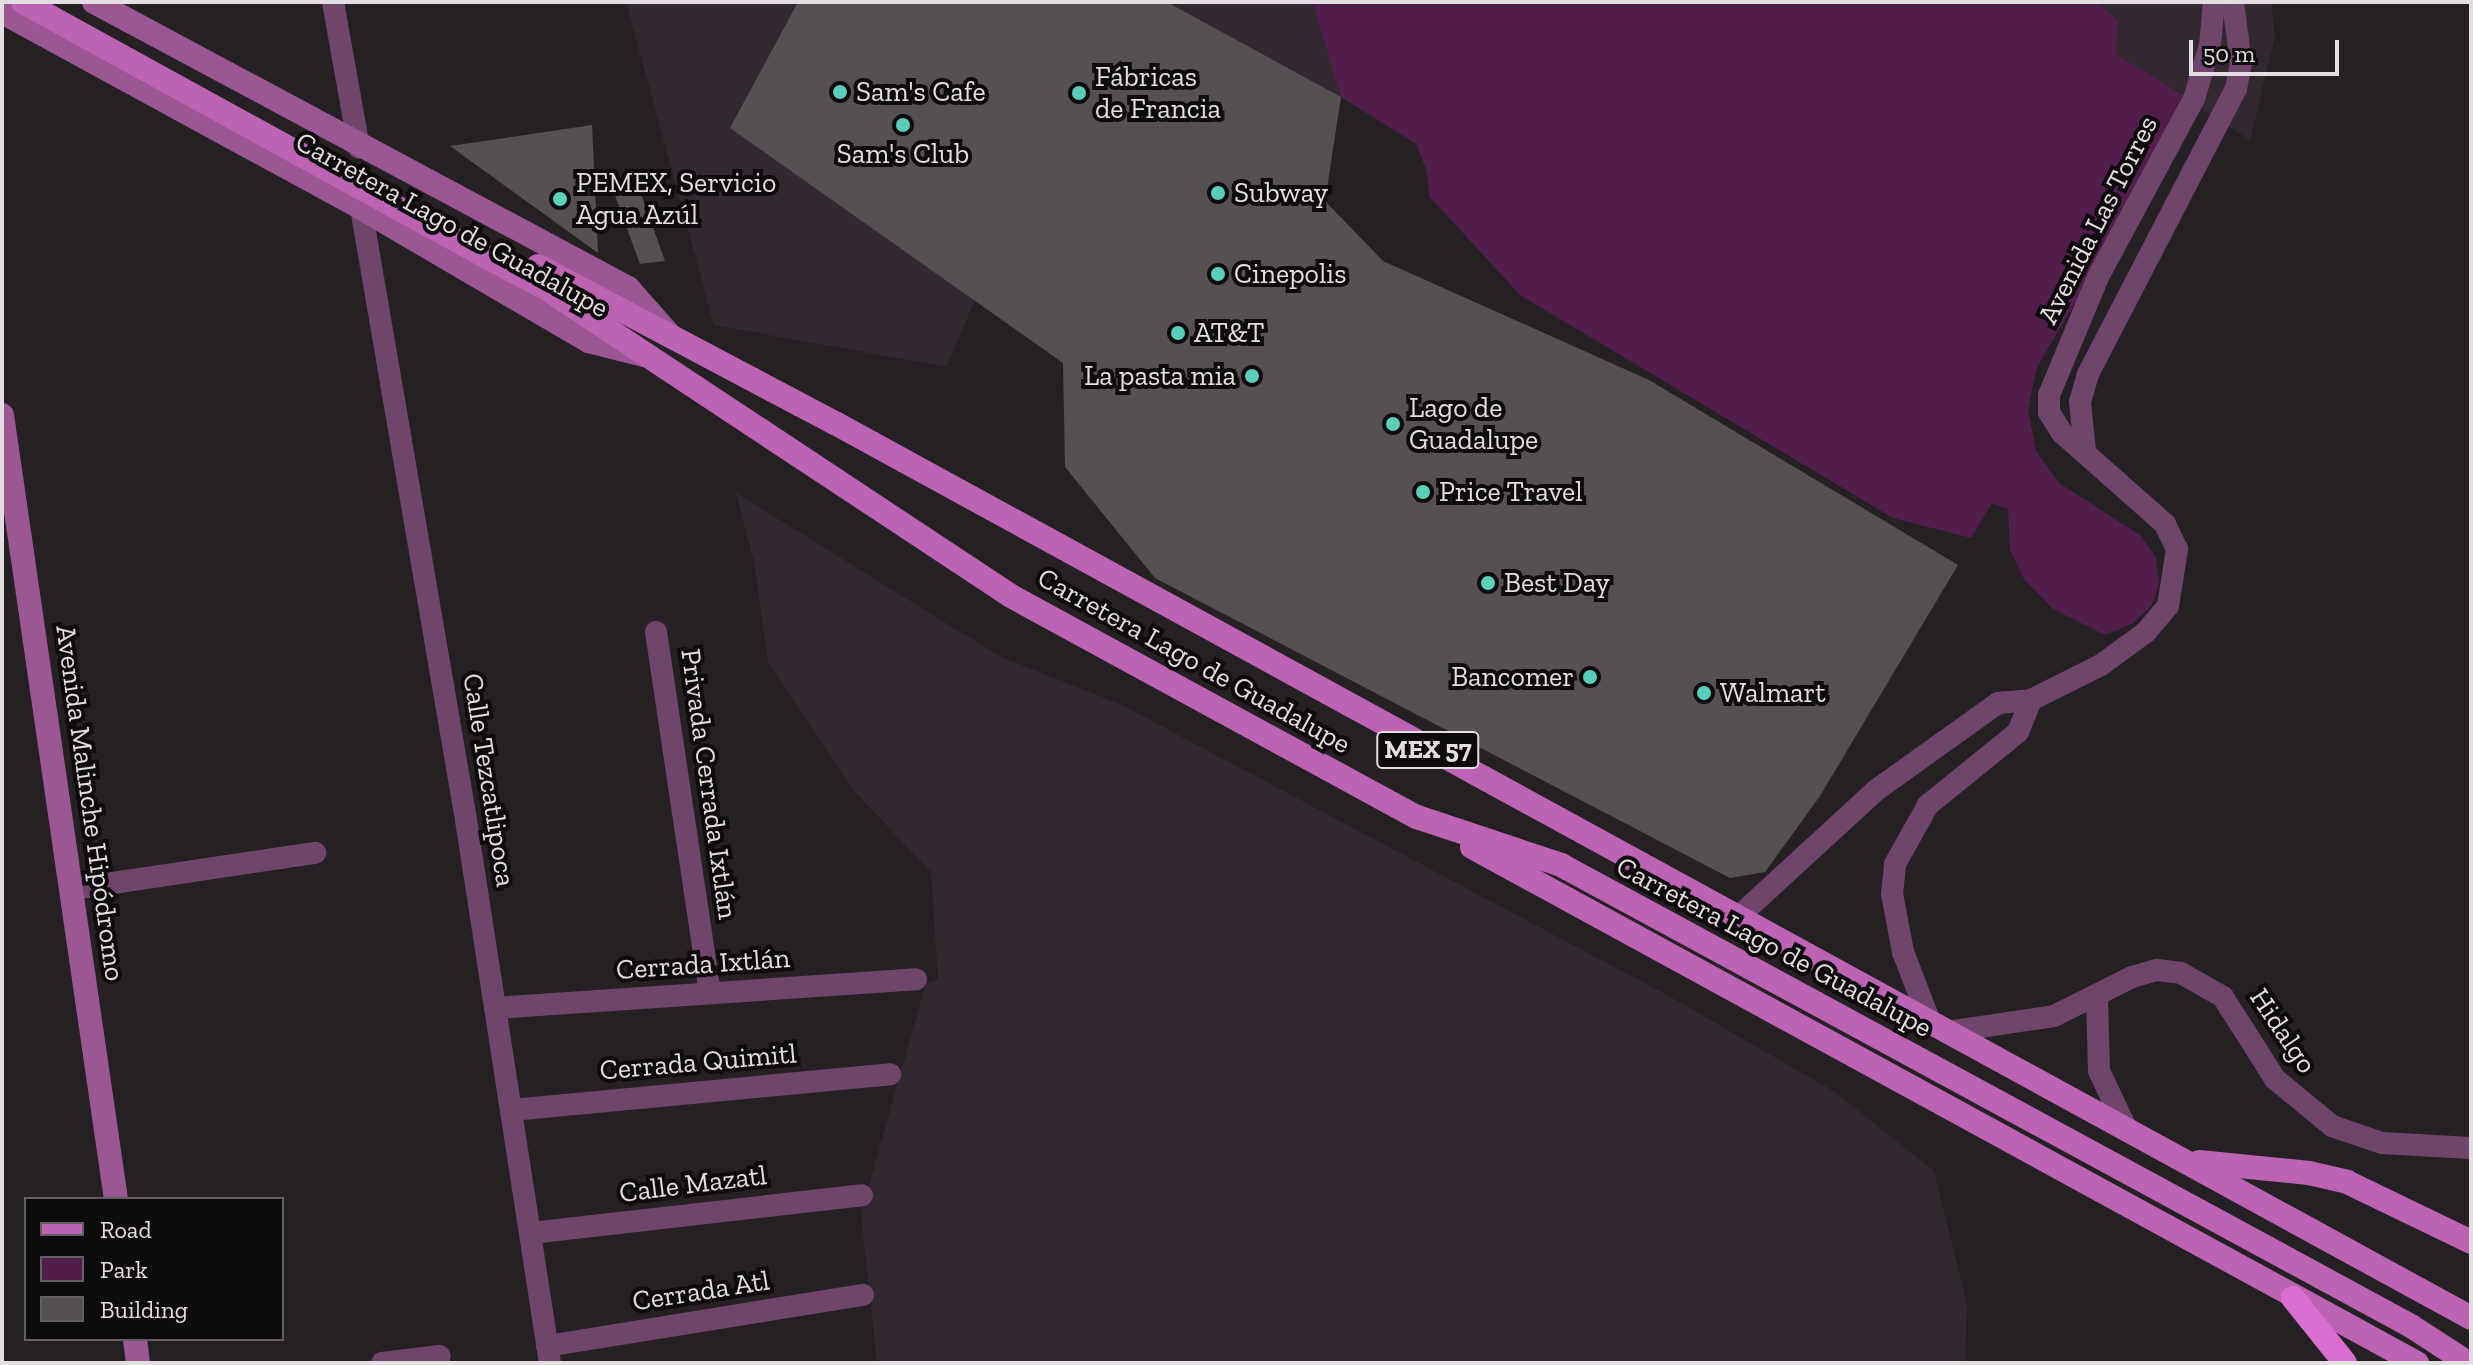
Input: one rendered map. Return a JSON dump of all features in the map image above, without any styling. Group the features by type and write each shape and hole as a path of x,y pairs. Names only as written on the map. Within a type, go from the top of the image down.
{"highway":[{"path":"2293,1298 2345,1363"}],"main road":[{"path":"23,2 488,248 669,334"},
{"path":"56,2 488,248 655,358"},
{"name":"Carretera Lago de Guadalupe","path":"669,334 1736,919 2188,1161 2470,1318"},
{"name":"Carretera Lago de Guadalupe","path":"655,358 1011,596 1417,817 1561,865 2411,1326 2468,1363"},
{"path":"1417,817 2356,1333 2417,1363"},
{"path":"2188,1161 2337,1179 2471,1242"},
{"path":"2356,1333 2391,1363"}],"street":[{"path":"333,2 359,148"},
{"name":"Avenida Las Torres","path":"1736,919 1875,791 1998,703 2031,700 2101,665 2146,632 2168,606 2176,577 2177,549 2165,524 2062,433 2049,412 2053,376 2098,277 2194,99 2210,45 2214,2"},
{"path":"2085,451 2080,402 2088,374 2236,89 2241,63 2233,2"},
{"path":"91,60 82,42 83,28 103,7"},
{"name":"Carretera Lago de Guadalupe","path":"103,7 359,148 628,288 669,334"},
{"name":"Carretera Lago de Guadalupe","path":"2,12 361,208 589,341 655,358"},
{"name":"Calle Tezcatlipoca","path":"361,208 512,1110 548,1354"},
{"name":"Avenida Malinche Hipódromo","path":"2,415 116,1197"},
{"name":"Privada Cerrada Ixtlán","path":"656,632 710,993"},
{"path":"1938,1027 1903,952 1892,894 1895,864 1928,805 2018,732 2031,700"},
{"path":"73,889 315,853"},
{"name":"Hidalgo","path":"1938,1027 2054,1016 2097,998 2132,977 2157,970 2192,977 2223,997 2275,1079 2321,1120 2382,1143 2471,1148"},
{"name":"Cerrada Ixtlán","path":"495,1008 916,979"},
{"path":"2097,998 2099,1071 2127,1130"},
{"name":"Cerrada Quimitl","path":"512,1110 890,1074"},
{"name":"Calle Mazatl","path":"531,1233 862,1195"},
{"name":"Cerrada Atl","path":"548,1354 863,1295"},
{"path":"135,1341 138,1363"},
{"path":"382,1363 440,1356"}],"shaded area":[{"path":"626,2 798,2 976,297 947,367 714,325"},
{"path":"1167,2 1312,2 1341,97"},
{"path":"2098,2 2271,2 2275,37 2250,140 2116,54 2118,22"},
{"path":"736,493 999,656 1120,704 1667,995 1835,1092 1934,1171 1967,1304 1965,1363 877,1363 861,1214 926,983 938,979 931,872 854,791 768,662 754,562"}],"green space":[{"path":"1312,2 2098,2 2118,21 2116,54 2188,99 2166,149 2037,367 2028,410 2036,451 2059,483 2140,535 2156,557 2159,584 2152,605 2132,624 2105,635 2053,609 2024,579 2010,550 2008,509 1992,503 1971,538 1893,518 1520,295 1429,196 1427,171 1416,144 1341,97"}],"building":[{"name":"Lago de Guadalupe","path":"798,2 1167,2 1341,97 1325,201 1383,261 1649,380 1958,565 1820,796 1765,872 1730,878 1155,578 1065,467 1063,363 730,128"},
{"name":"PEMEX, Servicio Agua Azúl","path":"592,125 598,253 450,146"},
{"path":"635,177 665,261 640,264 609,179"}],"place":[{"name":"Sam's Cafe","path":"840,92"},
{"name":"Fábricas de Francia","path":"1079,93"},
{"name":"Sam's Club","path":"903,125"},
{"name":"Subway","path":"1218,193"},
{"name":"PEMEX, Servicio Agua Azúl","path":"560,199"},
{"name":"Cinepolis","path":"1218,274"},
{"name":"AT&T","path":"1178,333"},
{"name":"La pasta mia","path":"1252,376"},
{"name":"Lago de Guadalupe","path":"1393,424"},
{"name":"Price Travel","path":"1423,492"},
{"name":"Best Day","path":"1488,583"},
{"name":"Bancomer","path":"1590,677"},
{"name":"Walmart","path":"1704,693"}]}
